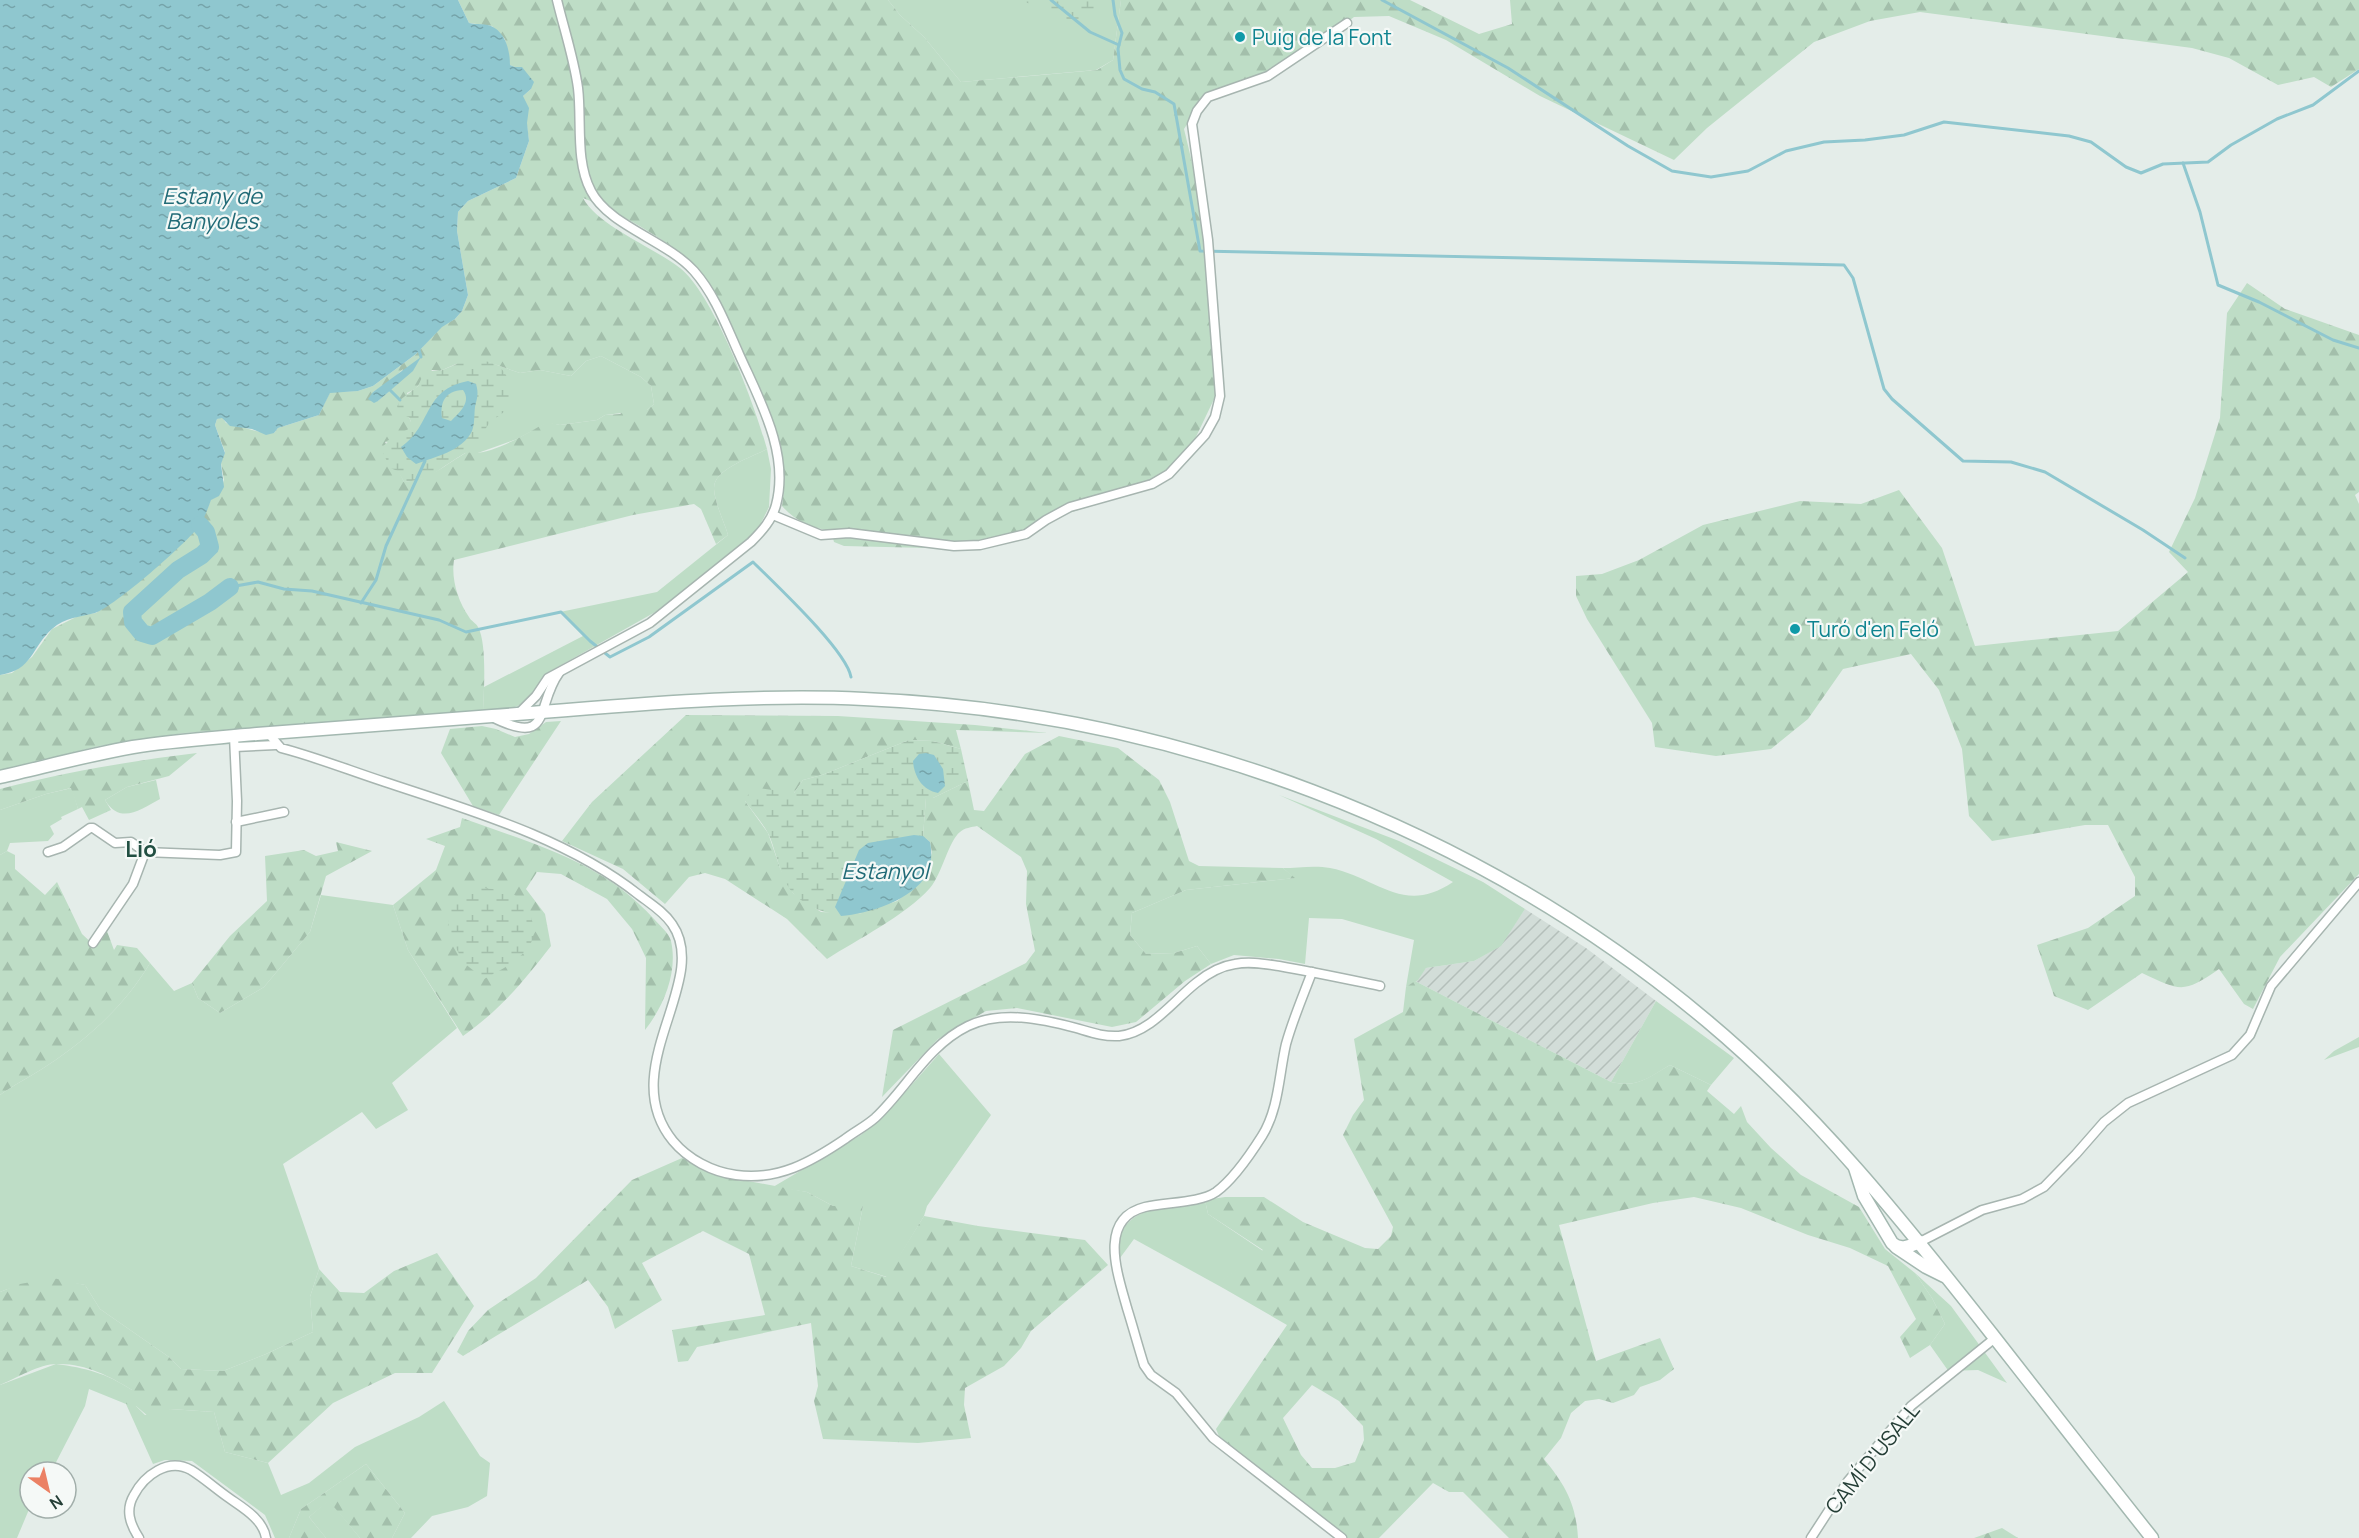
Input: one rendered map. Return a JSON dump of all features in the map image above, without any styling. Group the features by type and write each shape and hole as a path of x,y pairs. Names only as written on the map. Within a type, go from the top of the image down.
{"main road":[{"path":"0,777 137,747 234,742 287,732 669,703 810,698 967,705 1114,731 1203,754 1272,776 1322,794 1394,825 1468,862 1587,933 1632,963 1707,1021 1773,1080 1852,1161 1920,1242 2152,1538"},
{"path":"1852,1161 1864,1196 1896,1247 1926,1268 1948,1278"},
{"path":"1896,1247 1920,1242"}],"street":[{"path":"518,714 536,696 548,678 667,612 752,542 773,515 779,489 778,459 768,420 715,300 680,258 602,207 586,182 578,88 557,0"},
{"path":"773,515 821,535 849,533 954,546 980,544 1026,534 1070,507 1131,492 1169,474 1205,435 1215,417 1220,396 1208,240 1192,124 1197,111 1208,97 1268,76 1347,23"},
{"path":"491,716 509,726 521,728 537,722 543,712 549,686 561,670"},
{"path":"549,692 566,711"},
{"path":"536,696 543,712"},
{"path":"287,732 288,750"},
{"path":"268,734 276,745"},
{"path":"48,852 63,847 93,828 115,843 131,842 145,852 220,855 236,852 234,742 276,745 533,834 612,873 662,913 672,924 680,938 683,955 655,1061 653,1094 657,1114 680,1149 698,1162 715,1170 736,1175 777,1174 801,1166 825,1152 874,1119 945,1040 967,1026 988,1018 1046,1021 1099,1035 1118,1036 1136,1032 1154,1021 1199,980 1221,967 1239,963 1257,963 1380,986"},
{"path":"236,822 284,812"},
{"path":"93,943 133,884 145,852"},
{"path":"1920,1242 1982,1210 2022,1199 2044,1187 2104,1122 2128,1103 2232,1056 2250,1035 2271,986 2359,882"},
{"path":"1312,972 1293,1024 1277,1092 1263,1134 1230,1179 1216,1192 1205,1198 1165,1202 1141,1208 1122,1220 1116,1233 1114,1249 1116,1268 1144,1365 1151,1375 1176,1393 1213,1438 1342,1538"},
{"name":"CAMÍ D'USALL","path":"1811,1538 1848,1481 1911,1406 1995,1338"},
{"path":"139,1538 130,1523 130,1502 140,1484 157,1469 173,1467 189,1468 256,1519 266,1538"}],"shaded area":[{"path":"1525,909 1586,948 1656,1001 1611,1082 1415,981 1426,968 1474,961 1500,946"}],"green space":[{"path":"458,0 888,0 900,15 924,37 961,82 1097,70 1113,60 1121,0 1410,0 1479,34 1512,24 1510,0 2359,0 2359,69 2331,87 2314,77 2278,85 2229,58 2192,48 1920,12 1870,21 1814,42 1707,128 1674,160 1540,96 1446,40 1389,16 1354,17 1333,33 1252,81 1200,104 1184,129 1200,196 1206,240 1216,395 1194,441 1175,463 1156,479 1104,502 1056,517 1015,537 967,547 844,546 834,542 831,531 804,523 792,516 782,506 783,465 775,427 760,389 711,286 698,269 674,248 626,219 583,198 590,208 613,227 680,268 706,301 732,352 767,449 726,470 715,482 716,501 728,535 716,544 701,509 694,504 633,515 454,560 454,575 459,597 465,611 478,627 483,644 483,710 184,733 99,746 0,770 0,675 12,673 32,657 52,629 80,615 96,613 155,568 206,512 211,499 219,495 224,480 221,463 225,452 215,425 217,419 222,417 226,423 274,433 278,428 319,415 330,392 358,391 373,386 416,354 442,326 455,319 462,311 468,295 457,231 458,212 468,201 516,178 529,141 523,96 531,89 515,67 510,65 505,39 492,26 469,23","holes":["601,356 641,377 651,386 654,404 647,410 626,410 620,414 605,415 597,420 560,425 547,422 496,448 475,453 467,452 430,475 404,482 385,442 413,427 409,417 407,393 415,389 432,370 440,371 456,364 488,362 520,373 540,370 571,376 586,361","403,369 397,384 378,401 373,392 392,380"]},
{"path":"888,0 1121,0 1113,60 1096,70 961,82 924,37 900,15"},
{"path":"1021,0 1101,0 1100,14 1069,22"},
{"path":"2247,283 2285,309 2359,335 2359,492 2355,495 2359,504 2359,874 2280,957 2253,1009 2244,1004 2219,969 2197,983 2182,987 2165,983 2142,973 2088,1010 2054,996 2037,945 2088,928 2135,896 2135,877 2108,825 2085,825 1992,841 1969,816 1962,749 1939,690 1911,654 1843,669 1808,719 1771,749 1716,756 1655,747 1652,723 1587,619 1576,596 1576,576 1602,574 1639,560 1703,525 1800,501 1861,504 1899,490 1942,548 1975,646 2118,631 2188,572 2169,552 2195,498 2220,418 2227,313"},
{"path":"601,356 641,377 651,386 654,404 647,410 605,415 597,420 560,425 547,423 517,439 475,454 385,442 488,362 520,373 540,370 571,376 586,361"},
{"path":"464,361 493,363 504,373 512,393 511,403 488,425 480,441 472,449 428,477 404,482 398,471 390,468 381,448 396,435 413,427 409,417 397,407 400,400 418,386 423,375 428,371 440,371"},
{"path":"767,449 771,469 769,507 760,525 748,539 666,606 547,673 523,703 511,708 483,710 484,687 583,636 560,612 657,592 728,535 716,501 715,482 726,470"},
{"path":"686,715 838,716 975,725 1048,733 956,730 961,749 933,741 909,740 822,775 803,780 794,793 745,801 768,833 780,868 793,893 821,912 859,914 897,901 921,882 932,853 930,842 923,836 926,798 933,798 968,781 974,810 984,811 1025,754 1059,736 1118,748 1159,780 1170,802 1189,861 1199,866 1283,868 1295,878 1186,890 1132,913 1130,935 1146,954 1174,953 1197,946 1211,964 1185,981 1136,1022 1112,1027 1017,1008 986,1011 938,1039 882,1097 893,1030 1026,963 1035,951 1026,904 1027,871 1021,857 977,826 960,832 952,842 934,882 920,898 895,917 827,959 787,919 725,879 705,873 689,877 665,904 623,869 562,841 592,802"},
{"path":"561,721 499,815 473,806 441,753 450,729 482,726 515,737 529,734 546,722"},
{"path":"909,740 933,741 961,749 968,781 933,798 926,798 923,836 930,842 931,852 930,867 927,873 904,895 878,909 863,913 834,914 806,904 789,888 769,835 745,801 752,787 794,793 803,780 822,775"},
{"path":"197,753 169,776 127,787 105,800 111,810 89,820 82,807 78,809 71,788 0,810 0,789 98,768"},
{"path":"156,780 160,799 138,811 124,814 117,812 105,800 127,787"},
{"path":"72,788 78,809 61,817 62,819 50,826 54,834 48,841 10,843 7,851 0,855 0,810 46,794"},
{"path":"1279,795 1399,841 1483,882 1525,909 1501,946 1474,961 1426,968 1418,980 1406,987 1414,940 1342,919 1309,918 1305,964 1234,955 1211,964 1197,946 1174,953 1146,954 1130,935 1132,913 1186,890 1294,878 1283,868 1312,867 1330,868 1347,873 1405,895 1435,892 1453,882 1376,839"},
{"path":"462,818 540,846 589,868 634,899 664,929 671,941 673,953 671,976 658,1010 645,1030 646,958 632,929 607,899 561,874 537,872 526,889 545,914 551,946 511,994 489,1016 463,1036 408,950 393,905 436,870 445,846 426,839 460,827"},
{"path":"336,842 372,851 326,876 310,932 264,987 220,1013 198,998 192,983 230,936 267,901 265,856 304,850 316,856 338,851"},
{"path":"7,851 15,855 15,869 45,895 57,882 82,934 96,947 107,931 114,950 117,945 137,948 150,963 130,993 92,1032 63,1055 0,1095 0,855"},
{"path":"478,887 511,893 517,897 528,910 533,926 531,942 523,954 484,979 464,963 448,933 450,904"},
{"path":"321,895 393,905 408,950 457,1028 392,1083 408,1110 376,1129 362,1112 283,1164 319,1269 310,1297 313,1332 223,1371 181,1369 169,1357 100,1309 85,1285 42,1283 0,1292 0,1095 63,1055 92,1032 130,993 150,963 174,991 192,983 198,998 220,1013 264,987 310,932"},
{"path":"1415,981 1611,1082 1635,1083 1670,1065 1711,1085 1707,1091 1734,1114 1741,1106 1747,1122 1801,1175 1859,1207 1885,1249 1915,1273 1932,1298 1945,1324 1930,1345 1910,1358 1900,1337 1916,1319 1888,1266 1850,1248 1808,1235 1741,1208 1694,1197 1653,1203 1559,1225 1596,1361 1660,1338 1674,1369 1660,1380 1640,1387 1634,1395 1613,1403 1599,1399 1585,1401 1571,1413 1561,1438 1544,1459 1558,1477 1572,1504 1578,1538 1509,1538 1463,1492 1449,1492 1433,1483 1379,1538 1337,1538 1223,1446 1216,1429 1287,1325 1223,1288 1222,1280 1263,1250 1208,1214 1205,1200 1225,1197 1264,1197 1303,1222 1365,1248 1378,1249 1391,1236 1393,1227 1343,1135 1364,1100 1354,1039 1403,1012 1406,987","holes":["1312,1385 1339,1401 1363,1426 1364,1440 1355,1462 1335,1468 1312,1468 1301,1455 1283,1418"]},
{"path":"1656,1001 1734,1058 1711,1085 1670,1065 1636,1083 1611,1082"},
{"path":"2359,1037 2359,1047 2324,1060 2334,1051"},
{"path":"939,1054 991,1115 927,1206 924,1216 887,1277 851,1266 863,1206 833,1206 807,1192 773,1187 861,1135 884,1116"},
{"path":"682,1158 722,1176 807,1192 833,1206 863,1206 851,1266 886,1277 924,1216 978,1226 1085,1240 1108,1265 1031,1331 1021,1348 1004,1366 965,1388 964,1405 971,1438 918,1443 823,1439 814,1401 818,1386 811,1323 697,1347 688,1361 678,1362 672,1330 765,1315 749,1254 703,1231 642,1263 662,1300 615,1329 608,1307 588,1280 463,1356 457,1352 468,1331 488,1310 536,1278 632,1180"},
{"path":"1205,1200 1208,1214 1263,1251 1223,1280 1223,1288 1134,1239 1120,1258 1120,1239 1132,1219 1155,1208"},
{"path":"437,1253 474,1306 432,1373 395,1373 333,1403 268,1463 225,1452 214,1412 170,1409 155,1422 136,1406 126,1404 132,1390 106,1375 87,1368 67,1364 50,1365 0,1385 0,1292 20,1284 53,1278 85,1285 100,1309 169,1357 181,1369 223,1371 313,1332 310,1297 319,1269 340,1292 364,1293 394,1271"},
{"path":"1915,1273 1951,1306 2007,1383 1978,1370 1948,1371 1930,1345 1945,1324 1932,1298"},
{"path":"56,1364 96,1372 122,1384 132,1390 136,1406 145,1415 170,1409 214,1412 225,1452 268,1463 281,1495 309,1483 355,1447 419,1417 444,1401 480,1456 490,1463 487,1496 468,1507 432,1516 411,1538 392,1538 405,1513 366,1464 301,1509 289,1538 275,1538 265,1515 192,1461 165,1460 153,1464 126,1404 89,1389 85,1406 57,1460 18,1460 18,1520 25,1520 17,1538 0,1538 0,1385"},
{"path":"366,1464 405,1513 392,1538 360,1538 329,1501 309,1517 326,1538 289,1538 301,1509"},
{"path":"329,1500 360,1538 326,1538 309,1517"},
{"path":"2002,1528 2018,1538 1974,1538"}],"water":[{"name":"Estany de Banyoles","path":"0,0 458,0 469,23 491,26 501,34 508,49 510,65 522,67 534,82 531,89 523,96 529,108 527,123 529,141 516,178 468,201 458,212 457,231 468,295 462,311 455,319 442,327 416,354 373,386 358,391 330,393 319,415 278,428 274,433 266,435 252,429 230,426 222,418 217,419 215,425 225,453 221,464 224,487 219,496 211,500 200,525 167,559 118,599 95,613 57,625 45,636 25,663 11,672 0,675"},
{"path":"421,357 413,371 378,401 374,403 368,399 373,392"},
{"path":"468,381 476,384 477,396 472,431 462,444 439,456 416,464 407,457 401,447 418,429 435,400 453,386","holes":["463,390 465,403 454,418 451,421 442,418 445,398 457,391"]},
{"path":"919,754 934,755 943,769 945,786 938,793 923,786 915,772 913,761"},
{"name":"Estanyol","path":"914,835 923,836 931,846 930,867 920,883 889,904 841,916 835,907 859,850 868,843"}],"waterway":[{"path":"1051,0 1090,32 1119,45"},
{"path":"1113,0 1115,15 1122,33 1118,49 1120,70 1124,79 1142,89 1155,92 1174,104 1200,251 1844,265 1853,278 1884,389 1892,399 1963,461 2011,462 2045,472 2143,530 2185,558"},
{"path":"1382,0 1508,68 1628,146 1672,171 1711,177 1748,171 1786,151 1824,142 1904,135 1944,122 2069,136 2091,142 2126,167 2141,173 2163,164 2208,162 2231,145 2277,119 2313,105 2359,71"},
{"path":"2183,163 2200,212 2218,285 2259,302 2333,340 2359,348"},
{"path":"419,350 421,357"},
{"path":"390,390 400,400"},
{"path":"361,603 376,580 386,546 425,461"},
{"path":"200,525 206,532 210,547 202,555 178,570 132,612 133,622 142,633 152,636 210,602 230,587"},
{"path":"230,587 258,582 284,589 312,591 439,620 466,632 561,612 610,657 649,637 753,562 824,635 837,651 851,677"}],"place":[{"name":"Puig de la Font","path":"1240,37"},
{"name":"Turó d'en Feló","path":"1795,629"}],"district":[{"name":"Lió","path":"141,849"}]}
